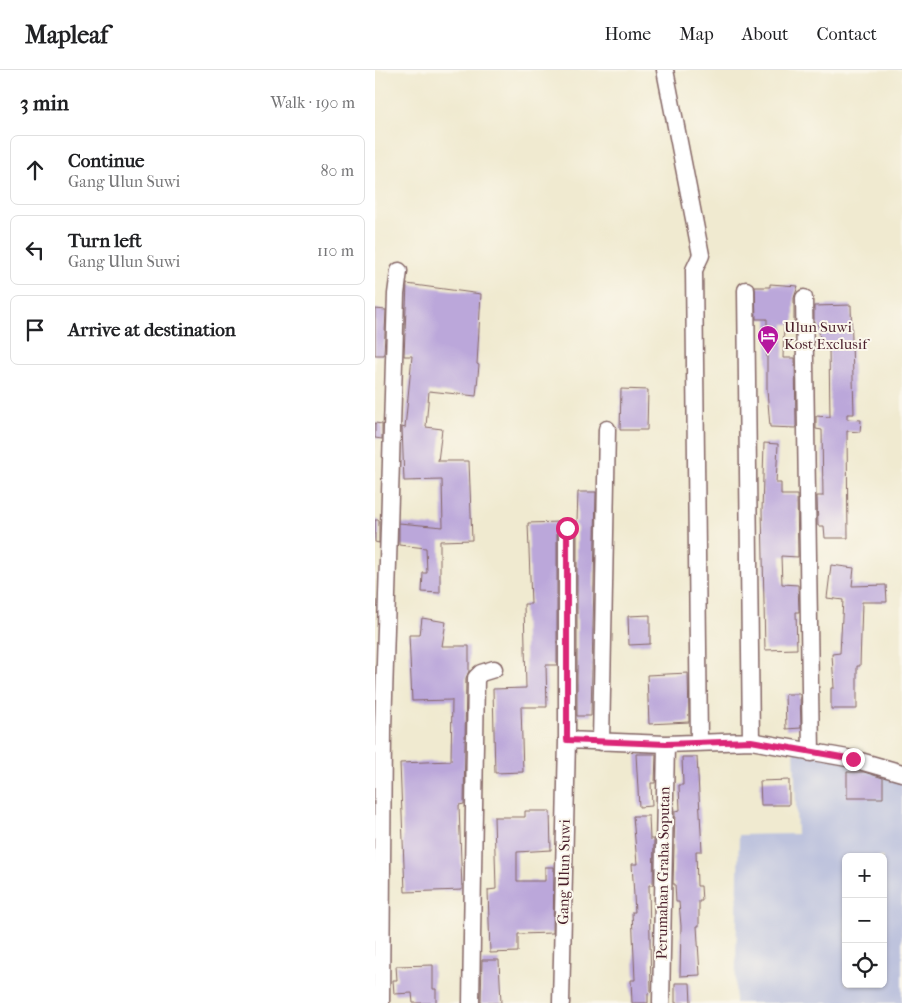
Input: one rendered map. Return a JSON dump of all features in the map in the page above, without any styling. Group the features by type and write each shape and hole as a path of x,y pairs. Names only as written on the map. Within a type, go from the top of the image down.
{"street":[{"path":"665,70 701,255 694,270 699,742"},
{"path":"381,1003 383,729 395,304 399,270"},
{"path":"746,290 751,741"},
{"path":"804,298 811,753"},
{"path":"601,742 607,430"},
{"name":"Gang Ulun Suwi","path":"561,1003 567,740 567,528"},
{"path":"471,1003 476,678 481,673 494,669"},
{"path":"567,740 666,744 751,741 853,759 902,773"},
{"name":"Perumahan Graha Soputan","path":"661,1003 666,744"}],"shaded area":[{"path":"794,750 902,771 902,1003 735,1003 739,835 797,834"}],"building":[{"path":"407,284 481,294 476,396 429,391 426,427 442,429 438,461 469,461 472,540 440,541 440,593 422,592 423,573 427,573 426,548 399,545 399,523 443,527 442,480 404,481 402,427 405,428 412,356 404,356"},
{"path":"770,284 798,286 794,298 794,324 784,324 783,358 795,358 796,428 770,427 767,390 767,319 756,319 755,287 770,287"},
{"path":"851,305 854,414 847,414 847,419 861,420 860,432 847,431 848,538 825,538 824,526 818,526 817,496 823,496 822,430 816,429 816,416 830,417 829,349 820,350 819,325 814,325 814,306"},
{"path":"375,309 386,310 384,355 375,355"},
{"path":"621,389 648,390 647,430 620,430"},
{"path":"375,423 382,424 382,439 375,438"},
{"path":"764,443 778,444 776,483 781,483 781,495 797,495 798,557 781,556 782,584 798,585 799,612 796,612 797,649 765,650 762,511"},
{"path":"578,492 596,492 591,716 577,716 577,528 574,522 577,522"},
{"path":"375,520 379,520 379,543 375,542"},
{"path":"559,522 557,528 557,665 546,665 547,707 521,707 523,772 495,773 493,689 526,688 524,604 531,604 528,523"},
{"path":"831,565 854,568 852,586 886,585 887,602 862,602 860,666 857,666 857,709 831,709 831,688 834,688 832,654 840,653 843,600 827,598"},
{"path":"650,615 650,644 629,645 628,616"},
{"path":"422,618 446,622 442,646 469,646 469,671 466,678 464,804 459,805 462,890 405,892 400,763 451,761 452,700 412,701 409,635 420,635"},
{"path":"688,673 689,722 649,724 647,675"},
{"path":"785,694 800,694 801,728 786,729"},
{"path":"636,754 656,754 655,783 651,783 652,806 639,807"},
{"path":"682,757 697,757 702,851 696,851 697,886 701,886 702,901 699,901 699,926 697,926 700,975 680,976 681,926 679,902 676,902 675,884 673,884 675,811 680,810 679,785 683,785"},
{"path":"847,772 864,772 883,778 883,798 847,798"},
{"path":"789,780 789,805 761,805 760,781"},
{"path":"525,811 550,811 551,850 517,852 517,881 545,881 545,867 554,867 553,933 518,934 518,952 490,953 488,890 496,889 494,817 525,817"},
{"path":"633,816 649,816 650,839 654,839 653,885 649,885 651,992 648,993 648,1003 632,1003 631,980 635,980 632,912 635,912 632,864 637,864"},
{"path":"482,960 499,960 501,1003 481,1003"},
{"path":"433,965 433,989 436,989 436,1003 413,1003 412,993 394,994 393,980 397,980 396,966"},
{"path":"675,983 690,983 691,1003 675,1003"}],"place":[{"name":"Ulun Suwi Kost Exclusif","path":"768,355"}],"route":[{"path":"567,528 567,740 666,744 751,741 853,759"}]}
